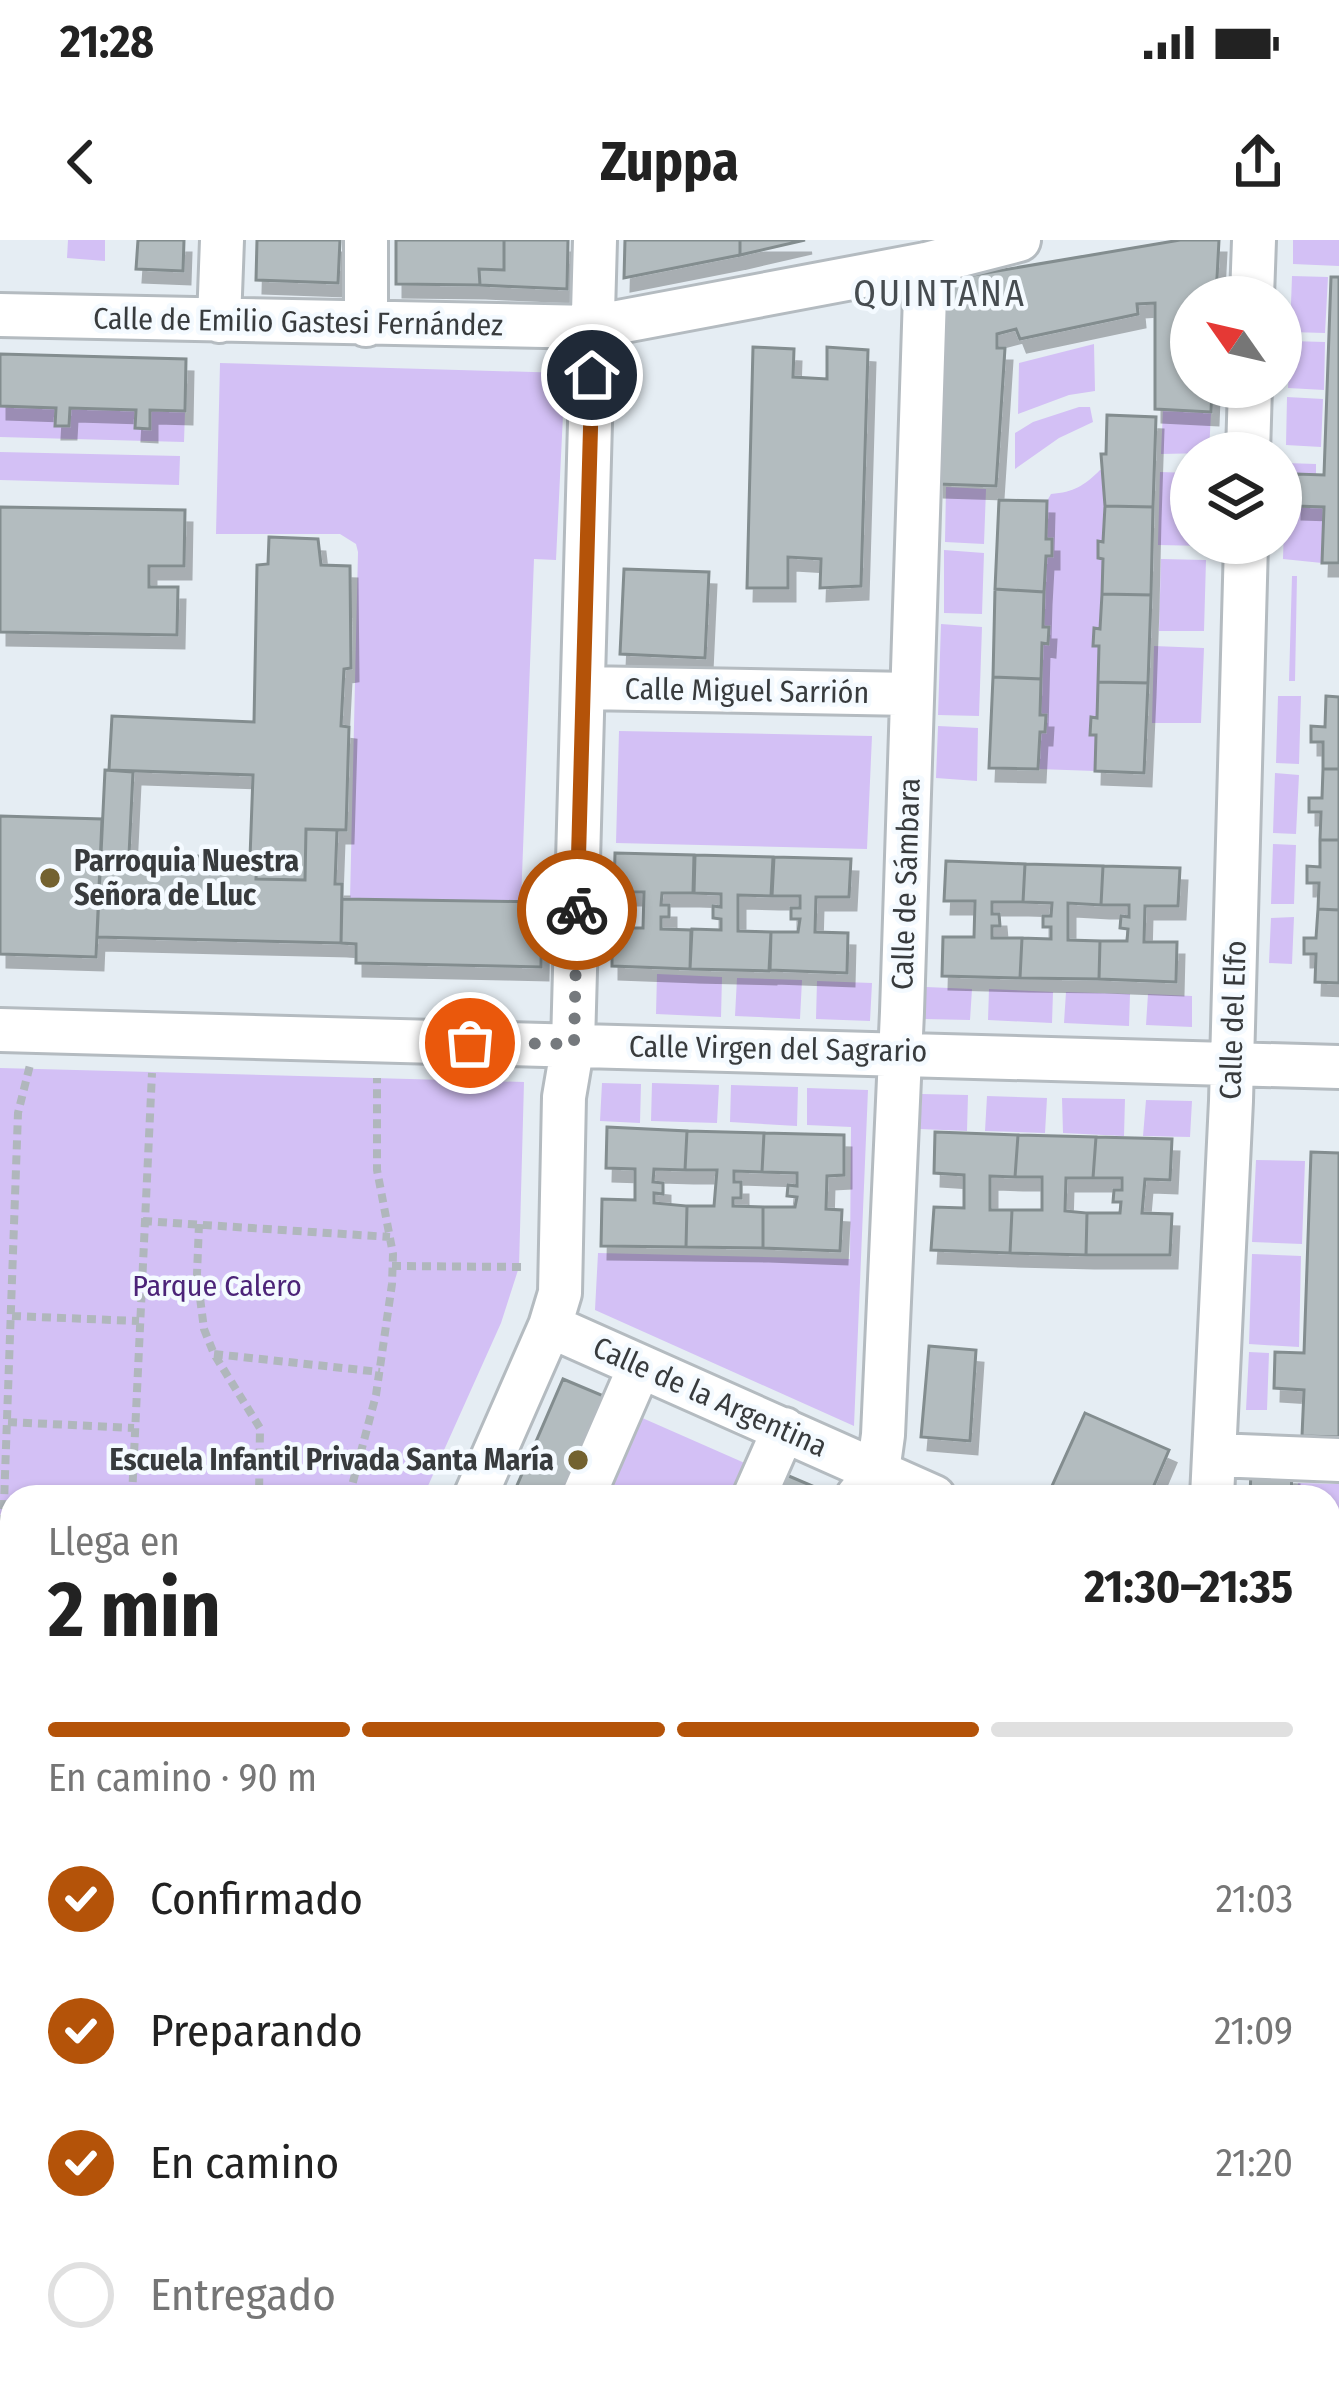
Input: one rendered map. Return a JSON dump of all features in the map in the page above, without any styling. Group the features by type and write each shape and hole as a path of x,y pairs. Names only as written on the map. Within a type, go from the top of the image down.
{"street":[{"path":"219,321 222,240"},
{"path":"366,240 366,325"},
{"path":"480,1485 560,1293 564,1097 574,1044 595,240"},
{"path":"1253,276 1254,240"},
{"name":"Calle de Emilio Gastesi Fernández","path":"0,315 592,327 926,264 1005,242"},
{"name":"Calle de Sámbara","path":"868,1484 900,1052 926,264"},
{"name":"Calle del Elfo","path":"1214,1476 1232,1066 1245,564"},
{"name":"Calle Miguel Sarrión","path":"583,688 911,694"},
{"name":"Calle Virgen del Sagrario","path":"0,1030 1339,1067"},
{"name":"Calle de la Argentina","path":"550,1326 784,1429 868,1484"},
{"path":"588,1485 640,1366"},
{"path":"759,1485 784,1429"},
{"path":"1214,1476 1339,1460"}],"path":[{"path":"132,1485 147,1126 158,1034"},
{"path":"352,1485 389,1318 390,1237 374,1134 380,1040"},
{"path":"5,1485 18,1113"},
{"path":"0,1160 17,1162"},
{"path":"143,1221 390,1237"},
{"path":"199,1224 204,1329 214,1354 260,1428 259,1485"},
{"path":"392,1266 561,1268"},
{"path":"12,1316 139,1321"},
{"path":"214,1354 380,1372"},
{"path":"8,1422 134,1428"}],"green space":[{"path":"68,240 105,240 105,261 67,258"},
{"path":"1293,240 1339,240 1339,266 1293,264"},
{"path":"1302,276 1328,277 1325,333 1302,332"},
{"path":"1302,341 1325,342 1324,390 1302,389"},
{"path":"1094,344 1095,391 1069,395 1018,414 1019,363"},
{"path":"220,363 565,373 556,560 534,559 521,902 350,900 358,552 356,544 340,534 216,534"},
{"path":"1302,398 1323,399 1321,447 1302,446 1302,432 1286,432 1287,408 1302,408"},
{"path":"0,406 56,408 56,426 69,426 70,408 136,410 135,428 149,429 150,410 185,411 184,442 0,437"},
{"path":"1079,407 1090,407 1093,422 1059,438 1015,469 1015,433"},
{"path":"1163,410 1211,412 1210,432 1170,432 1170,454 1161,454"},
{"path":"0,452 180,456 179,485 0,480"},
{"path":"1302,464 1316,464 1316,474 1302,474"},
{"path":"1105,471 1103,542 1098,542 1098,557 1103,559 1100,629 1094,629 1093,645 1099,646 1097,718 1091,718 1090,734 1096,735 1095,771 1038,769 1046,716 1040,715 1042,643 1048,643 1049,628 1043,627 1046,556 1052,555 1052,540 1046,539 1047,501 1051,494 1078,487"},
{"path":"1160,472 1170,472 1170,545 1158,545"},
{"path":"946,487 986,489 984,544 945,542"},
{"path":"1302,505 1324,507 1322,563 1302,561"},
{"path":"944,550 984,553 982,614 944,613"},
{"path":"1161,559 1170,559 1170,564 1206,564 1204,631 1159,631"},
{"path":"1292,576 1297,576 1295,681 1289,681"},
{"path":"941,624 982,627 979,716 938,715"},
{"path":"1154,646 1204,648 1201,723 1152,723"},
{"path":"1278,696 1301,696 1299,764 1276,763"},
{"path":"938,726 978,728 977,781 936,778"},
{"path":"619,731 872,736 867,849 616,843"},
{"path":"1275,773 1299,775 1296,834 1273,833"},
{"path":"1273,844 1296,845 1294,904 1271,904"},
{"path":"1294,917 1292,964 1269,963 1271,918"},
{"path":"657,974 722,977 721,1017 656,1014"},
{"path":"737,978 802,980 800,1019 735,1016"},
{"path":"817,981 872,983 870,1021 816,1019"},
{"path":"926,987 972,989 970,1020 924,1019"},
{"path":"989,989 1053,992 1052,1023 988,1020"},
{"path":"1066,992 1130,994 1129,1026 1064,1023"},
{"path":"1148,994 1192,996 1192,1027 1146,1025"},
{"name":"Parque Calero","path":"0,1068 524,1082 519,1267 501,1323 428,1485 0,1485"},
{"path":"602,1083 641,1084 640,1123 600,1121"},
{"path":"652,1083 719,1085 717,1123 651,1121"},
{"path":"731,1085 798,1087 797,1126 730,1122"},
{"path":"807,1088 868,1090 854,1426 595,1310 598,1253 850,1259 851,1127 807,1125"},
{"path":"922,1094 968,1095 967,1131 920,1129"},
{"path":"987,1096 1047,1098 1045,1133 985,1131"},
{"path":"1062,1098 1125,1099 1124,1136 1063,1133"},
{"path":"1146,1100 1192,1101 1190,1137 1143,1136"},
{"path":"1256,1160 1305,1161 1302,1244 1252,1242"},
{"path":"1252,1254 1301,1256 1299,1347 1249,1344"},
{"path":"1249,1352 1269,1353 1267,1410 1246,1410"},
{"path":"631,1413 756,1468 748,1485 598,1485"}],"building":[{"path":"138,240 184,240 183,271 136,269"},
{"path":"257,240 340,240 338,283 256,280"},
{"path":"396,240 504,240 504,270 479,269 480,285 396,284"},
{"path":"504,240 568,240 567,289 480,285 479,269 504,270"},
{"path":"625,240 740,240 740,255 624,278"},
{"path":"740,240 805,240 740,255"},
{"path":"1180,240 1219,240 1217,276 1170,276 1170,408 1211,408 1211,412 1155,409 1155,303 1137,304 1138,314 1020,339 1016,329 997,334 997,348 1005,348 996,486 937,484 938,281"},
{"path":"1331,277 1339,277 1339,563 1322,563 1324,507 1302,506 1302,474 1324,475"},
{"path":"753,347 794,349 793,377 827,379 827,347 868,350 861,586 820,588 821,559 788,557 788,588 747,588"},
{"path":"0,354 186,359 185,411 150,410 150,429 135,428 136,410 70,408 69,426 55,426 56,408 0,406"},
{"path":"1107,415 1156,417 1153,507 1105,506 1101,454 1106,454"},
{"path":"999,500 1047,501 1046,539 1052,539 1052,556 1046,556 1044,592 995,589"},
{"path":"1105,506 1153,507 1151,595 1102,594 1103,559 1098,558 1098,541 1103,542"},
{"path":"0,507 185,510 184,566 149,566 149,587 178,587 177,635 0,632"},
{"path":"269,537 318,539 321,565 350,566 351,668 344,669 341,726 349,727 346,830 306,829 305,880 256,879 257,857 250,858 253,775 109,770 112,716 254,722 257,565 268,564"},
{"path":"624,569 709,572 705,658 620,654"},
{"path":"995,589 1044,592 1043,627 1049,627 1048,644 1042,643 1041,679 993,677"},
{"path":"1102,594 1151,595 1148,683 1098,682 1099,646 1093,646 1094,628 1100,629"},
{"path":"993,677 1041,679 1040,715 1046,715 1038,769 989,768"},
{"path":"1098,682 1148,683 1144,773 1095,771 1096,735 1090,735 1091,717 1097,718"},
{"path":"1326,696 1339,697 1339,769 1323,769 1323,742 1311,742 1311,726 1325,727"},
{"path":"1323,769 1339,769 1339,840 1320,840 1321,812 1309,812 1309,798 1322,798"},
{"path":"105,770 133,772 129,855 257,857 256,879 305,880 306,829 337,830 335,884 342,884 341,943 97,937"},
{"name":"Parroquia Nuestra Señora de Lluc","path":"0,816 102,819 96,957 0,954"},
{"path":"1320,840 1339,840 1339,910 1318,909 1319,883 1307,883 1307,866 1320,867"},
{"path":"615,853 694,855 693,893 662,893 661,905 669,905 669,917 661,917 661,929 691,930 690,969 612,966 612,928 643,928 644,892 614,892"},
{"path":"695,855 773,857 771,896 738,895 738,931 771,932 769,971 690,969 692,929 721,930 721,919 713,918 713,906 721,907 721,894 694,893"},
{"path":"774,857 851,859 849,897 816,897 815,932 848,933 847,973 770,970 771,932 798,932 800,919 791,919 791,908 800,908 800,896 772,896"},
{"path":"946,861 1025,864 1023,902 992,902 992,914 999,914 1000,926 992,926 992,938 1022,938 1020,978 942,976 943,937 974,937 975,901 944,901"},
{"path":"1025,864 1103,866 1101,905 1068,903 1068,940 1100,941 1099,979 1020,978 1022,938 1051,939 1051,927 1043,927 1043,916 1051,916 1052,903 1023,902"},
{"path":"1103,866 1180,868 1178,906 1145,906 1144,942 1177,942 1176,982 1099,979 1100,941 1127,941 1128,929 1120,928 1121,916 1129,917 1129,905 1101,905"},
{"path":"342,899 542,902 541,967 356,963 356,944 341,943"},
{"path":"1318,909 1339,910 1339,983 1315,982 1316,954 1304,954 1304,938 1316,938"},
{"path":"607,1127 687,1131 685,1170 654,1169 653,1182 663,1183 663,1194 654,1193 654,1203 687,1206 686,1247 601,1246 602,1199 635,1200 635,1169 606,1168"},
{"path":"687,1131 764,1133 762,1172 734,1171 734,1182 741,1182 741,1198 733,1198 733,1206 763,1207 763,1248 686,1247 687,1206 714,1206 717,1170 685,1170"},
{"path":"935,1132 1018,1135 1015,1177 990,1176 990,1210 1012,1210 1010,1253 931,1250 934,1207 964,1208 964,1175 934,1173"},
{"path":"764,1133 844,1135 844,1175 827,1176 826,1209 842,1210 840,1251 763,1248 763,1207 795,1207 797,1197 787,1196 788,1185 797,1186 797,1173 762,1172"},
{"path":"1018,1135 1096,1137 1093,1178 1066,1178 1065,1211 1087,1213 1086,1255 1010,1253 1012,1210 1042,1210 1042,1177 1015,1177"},
{"path":"1096,1137 1172,1139 1170,1180 1145,1179 1142,1213 1172,1214 1170,1255 1086,1255 1087,1213 1120,1213 1121,1202 1113,1202 1114,1190 1122,1190 1122,1178 1093,1178"},
{"path":"1311,1152 1339,1153 1339,1437 1302,1436 1304,1390 1274,1388 1275,1352 1304,1353"},
{"path":"929,1346 976,1350 970,1441 921,1437"},
{"path":"563,1379 606,1397 567,1485 517,1485"},
{"path":"1085,1413 1169,1450 1154,1485 1052,1485"},
{"path":"1251,1470 1292,1472 1291,1485 1250,1485"},
{"path":"777,1471 810,1485 771,1485"}],"way so far":[{"path":"470,1043 574,1044 577,910"}],"place":[{"name":"Parroquia Nuestra Señora de Lluc","path":"50,878"},
{"name":"Escuela Infantil Privada Santa María","path":"578,1460"}],"district":[{"name":"QUINTANA","path":"940,293"}],"route":[{"path":"577,910 592,375"}]}
